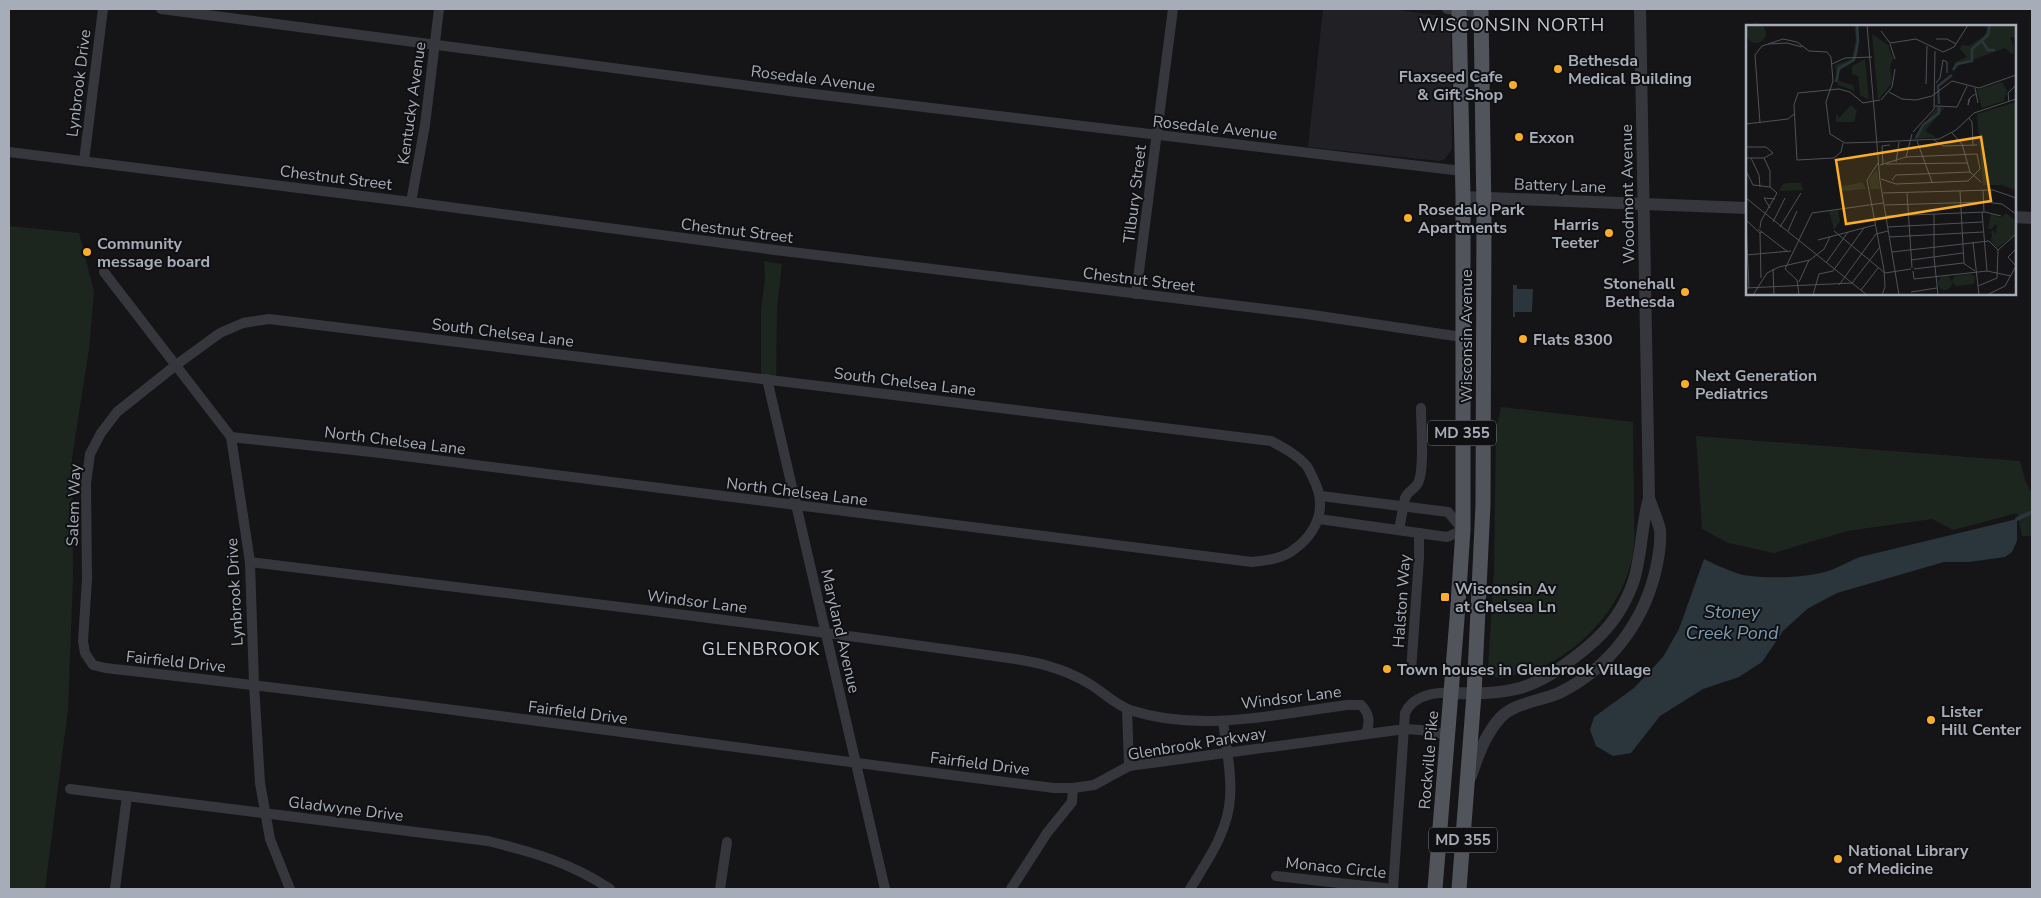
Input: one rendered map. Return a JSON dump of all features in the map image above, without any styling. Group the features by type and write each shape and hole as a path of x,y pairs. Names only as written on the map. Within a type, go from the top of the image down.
{"main road":[{"name":"Wisconsin Avenue","path":"1452,693 1463,530 1463,197 1455,9"},
{"name":"Wisconsin Avenue","path":"1474,694 1482,531 1484,339 1481,11"},
{"path":"1462,337 1484,339"},
{"path":"1463,530 1482,531"},
{"name":"Rockville Pike","path":"1435,889 1452,693"},
{"name":"MD 355","path":"1459,889 1474,694"}],"street":[{"name":"Lynbrook Drive","path":"84,161 103,9"},
{"name":"Rosedale Avenue","path":"161,9 806,93 1462,171"},
{"name":"Kentucky Avenue","path":"412,202 425,125 439,9"},
{"name":"Tilbury Street","path":"1136,294 1173,9"},
{"path":"1455,9 1481,11"},
{"name":"Woodmont Avenue","path":"1452,693 1474,694 1506,691 1540,681 1558,671 1600,638 1618,615 1633,583 1642,525 1649,498 1640,9"},
{"name":"Chestnut Street","path":"9,152 785,251 1306,314 1462,337"},
{"name":"Battery Lane","path":"1463,197 1746,208"},
{"path":"2016,217 2032,218"},
{"name":"Lynbrook Drive","path":"104,272 231,437 250,562 254,684 260,783 270,839 290,889"},
{"name":"South Chelsea Lane","path":"176,365 220,333 243,323 269,319 1271,441 1290,450 1307,466 1320,496"},
{"name":"Salem Way","path":"85,653 83,641 87,579 86,483 90,454 101,433 117,412 176,365"},
{"name":"Maryland Avenue","path":"767,379 798,506 825,632 858,764 885,889"},
{"path":"1399,530 1402,507 1407,493 1418,484 1421,469 1421,408"},
{"name":"North Chelsea Lane","path":"231,437 372,452 1252,562 1267,561 1291,552 1310,535 1319,519"},
{"path":"1320,496 1448,512 1463,530 1447,537 1319,519 1320,496"},
{"name":"Woodmont Avenue","path":"1466,790 1484,741 1500,717 1514,709 1557,694 1588,676 1621,643 1636,622 1648,597 1659,545 1660,530 1649,498"},
{"name":"Halston Way","path":"1411,671 1419,534"},
{"name":"Windsor Lane","path":"250,562 825,632 1041,663 1064,670 1089,683 1128,709 1158,718 1223,720 1347,705 1361,705 1367,711 1369,718 1366,734"},
{"name":"Fairfield Drive","path":"85,653 94,665 105,668 254,684 858,764 1054,788 1074,788"},
{"path":"1393,889 1405,713 1410,704 1417,699 1440,693 1452,693"},
{"path":"1128,709 1129,766"},
{"name":"Windsor Lane","path":"1190,889 1216,847 1228,812 1230,788 1223,720"},
{"name":"Glenbrook Parkway","path":"1074,788 1094,785 1129,766 1405,729 1448,734"},
{"path":"1011,889 1047,833 1072,802 1074,788"},
{"name":"Gladwyne Drive","path":"70,789 488,841 543,855 592,877 610,889"},
{"path":"115,889 127,796"},
{"path":"720,889 727,842"},
{"name":"Monaco Circle","path":"1276,876 1393,889"}],"shaded area":[{"path":"1323,9 1391,9 1447,18 1451,29 1452,149 1445,159 1439,161 1308,147"},
{"path":"9,226 79,233 94,292 89,349 72,458 73,577 68,709 45,889 9,889"},
{"path":"764,261 782,264 777,308 776,378 761,376 761,311 765,279"},
{"path":"1501,407 1633,422 1634,530 1633,557 1626,579 1610,609 1599,623 1575,647 1561,657 1530,671 1502,678 1495,677 1488,667 1494,572 1496,430"},
{"path":"1696,436 2020,461 2025,480 2032,494 2032,536 2022,536 2017,513 1953,530 1932,519 1847,531 1774,553 1728,543 1702,529"}],"water":[{"path":"1513,285 1517,285 1517,289 1533,289 1532,312 1515,312 1515,317 1513,317"},
{"name":"Stoney Creek Pond","path":"2017,519 2017,541 2012,552 2005,557 1969,562 1944,562 1837,593 1807,609 1783,631 1762,662 1739,677 1703,689 1660,716 1631,753 1613,756 1596,746 1590,730 1594,717 1634,688 1663,657 1679,629 1704,559 1736,573 1756,577 1808,575 1832,570 1860,557"}],"waterway":[{"path":"2017,519 2032,512"}],"place":[{"name":"Bethesda Medical Building","path":"1558,69"},
{"name":"Flaxseed Cafe & Gift Shop","path":"1513,85"},
{"name":"Exxon","path":"1519,137"},
{"name":"Rosedale Park Apartments","path":"1408,218"},
{"name":"Harris Teeter","path":"1609,233"},
{"name":"Community message board","path":"87,252"},
{"name":"Stonehall Bethesda","path":"1685,292"},
{"name":"Flats 8300","path":"1523,339"},
{"name":"Next Generation Pediatrics","path":"1685,384"},
{"name":"Wisconsin Av at Chelsea Ln","path":"1445,597"},
{"name":"Town houses in Glenbrook Village","path":"1387,669"},
{"name":"Lister Hill Center","path":"1931,720"},
{"name":"National Library of Medicine","path":"1838,859"}],"district":[{"name":"WISCONSIN NORTH","path":"1512,25"},
{"name":"GLENBROOK","path":"761,649"}]}
